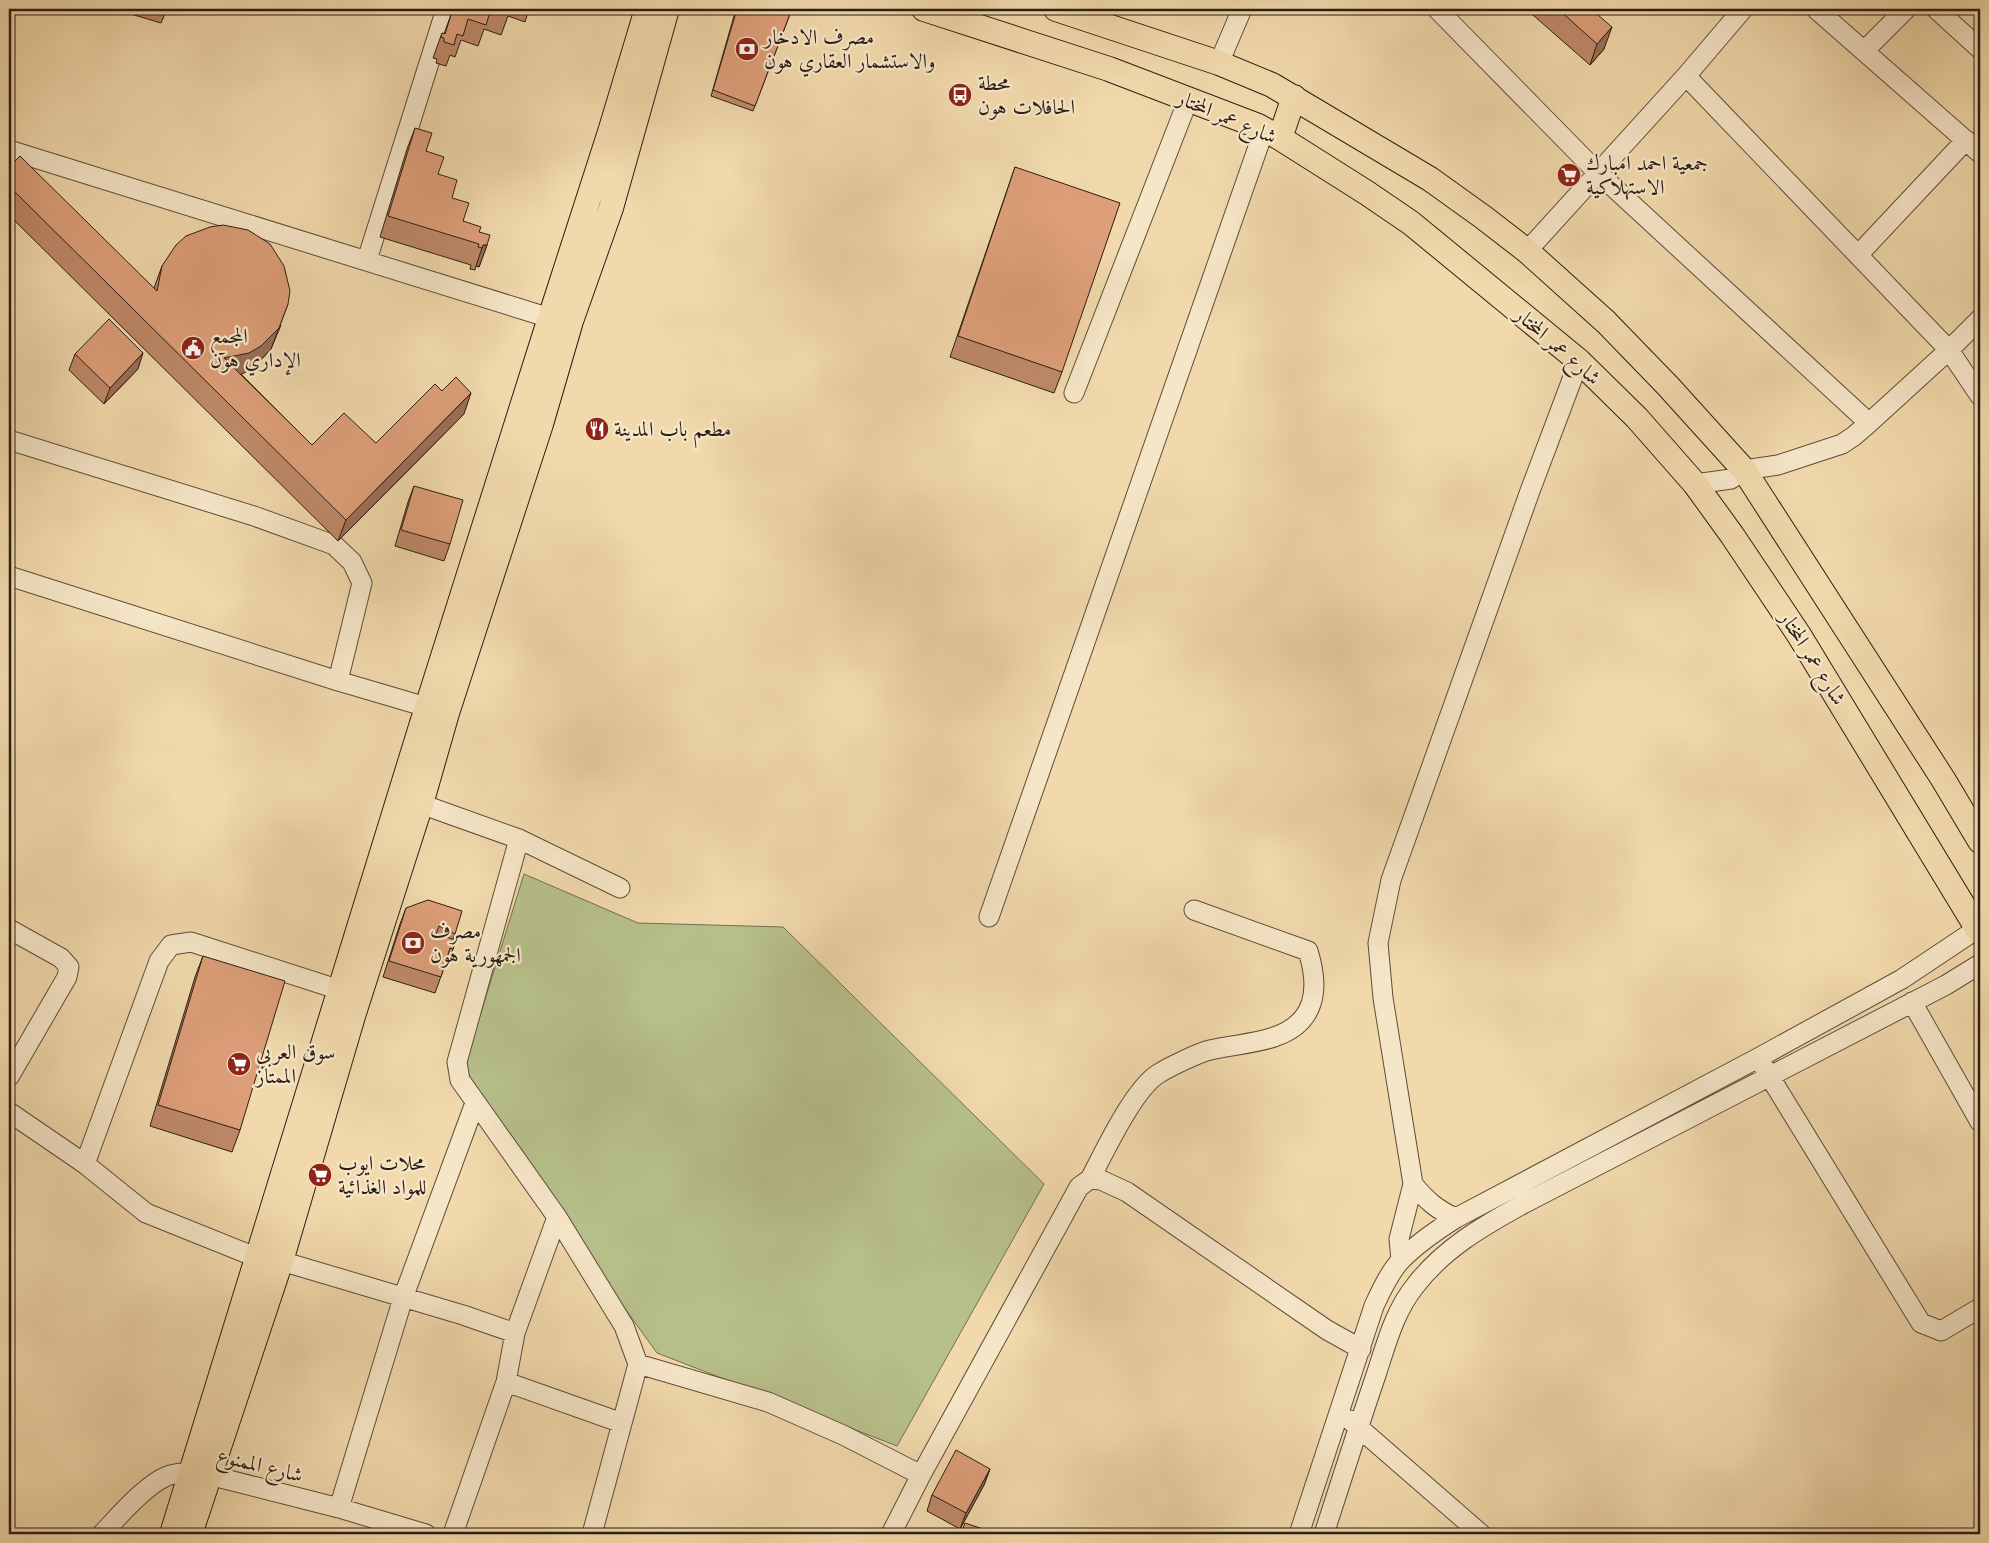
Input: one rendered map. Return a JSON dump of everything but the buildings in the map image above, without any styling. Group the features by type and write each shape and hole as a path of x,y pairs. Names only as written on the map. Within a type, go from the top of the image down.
{"main road":[{"path":"172,1534 200,1474 282,1262 353,1016 362,957 437,710 560,320 610,132 647,9"},
{"path":"560,320 614,198 667,9"},
{"name":"شارع عمر المختار","path":"924,9 1109,70 1272,134 1367,193 1411,223 1579,361 1637,418 1695,484 1732,535 1799,635 1979,930"},
{"name":"شارع عمر المختار","path":"1056,9 1219,63 1272,85 1430,179 1484,216 1528,251 1606,322 1668,386 1744,470 1944,779 1980,841"},
{"path":"1272,134 1294,97"},
{"path":"190,1534 200,1474 258,1258 340,990 362,957 421,804 437,710"}],"street":[{"path":"367,260 446,9"},
{"path":"1219,63 1242,9"},
{"path":"1437,9 1598,173 1869,423"},
{"path":"1528,251 1686,76 1743,9"},
{"path":"1816,9 1980,153"},
{"path":"1864,51 1906,9"},
{"path":"1936,9 1980,49"},
{"path":"1686,76 1949,350 1980,396"},
{"path":"1074,393 1188,100"},
{"path":"989,918 1272,134"},
{"path":"1858,255 1966,140"},
{"path":"9,150 560,320"},
{"path":"1695,484 1731,479 1744,470 1778,465 1828,449 1854,436 1949,350 1980,319"},
{"path":"1401,1260 1399,1239 1413,1184 1383,998 1378,943 1392,880 1530,491 1579,361"},
{"path":"9,440 254,516 334,545 352,562 362,583 338,681"},
{"path":"9,576 338,681 437,710"},
{"path":"421,804 519,839 620,888"},
{"path":"519,839 457,1062 460,1080 557,1217 624,1326 638,1364 592,1534"},
{"path":"891,1534 920,1475 1079,1187 1090,1178 1137,1095 1157,1074 1208,1050 1273,1038 1293,1028 1312,1006 1314,971 1308,951 1194,910"},
{"path":"9,929 61,958 69,967 67,977 9,1077"},
{"path":"1300,1534 1374,1306 1380,1292 1401,1260 1429,1236 1456,1218 1758,1058 1902,979 1979,930"},
{"path":"85,1164 159,960 171,945 191,942 340,990"},
{"path":"1324,1534 1358,1426 1396,1316 1414,1286 1430,1268 1478,1229 1523,1204 1912,1002 1980,964"},
{"path":"1912,1002 1980,1122"},
{"path":"1758,1058 1921,1323 1941,1331 1980,1308"},
{"path":"339,1508 403,1298 475,1103"},
{"path":"9,1112 85,1164 146,1213 258,1258"},
{"path":"1090,1178 1101,1180 1127,1192 1326,1330 1360,1349"},
{"path":"1413,1184 1428,1202 1442,1212 1456,1218"},
{"path":"453,1534 506,1382 515,1334 557,1217"},
{"path":"282,1262 463,1315 515,1334"},
{"path":"638,1364 768,1402 843,1435 920,1475"},
{"path":"506,1382 622,1423"},
{"path":"1339,1413 1358,1426 1481,1534"},
{"name":"شارع الممنوع","path":"102,1534 144,1492 169,1476 200,1474 339,1508 426,1534"}],"green space":[{"path":"524,874 638,923 783,927 1044,1184 897,1446 657,1353 460,1080"}],"place":[{"name":"مصرف الادخار والاستشمار العقاري هون","path":"747,49"},
{"name":"محطة الحافلات هون","path":"960,95"},
{"name":"جمعية احمد امبارك الاستهلاكية","path":"1569,175"},
{"name":"المجمع الإداري هون","path":"193,348"},
{"name":"مطعم باب المدينة","path":"597,429"},
{"name":"مصرف الجمهورية هون","path":"413,943"},
{"name":"سوق العربي الممتاز","path":"239,1064"},
{"name":"محلات ايوب للمواد الغذائية","path":"320,1175"}]}
